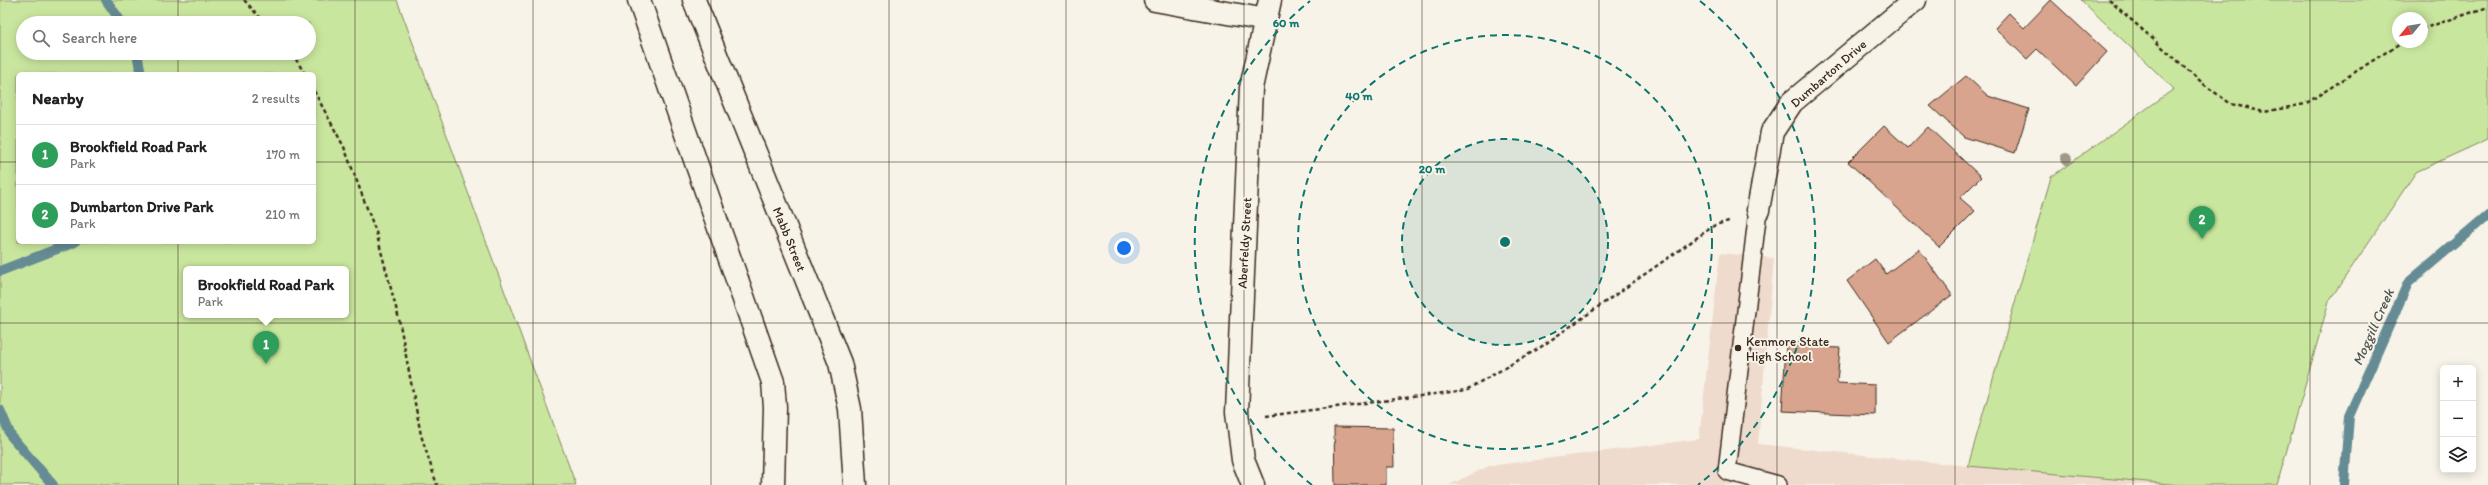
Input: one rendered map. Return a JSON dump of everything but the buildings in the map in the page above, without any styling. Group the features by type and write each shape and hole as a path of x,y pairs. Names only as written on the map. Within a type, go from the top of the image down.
{"street":[{"path":"639,0 773,382 775,407 773,485"},
{"name":"Mabb Street","path":"694,0 840,363 850,409 855,485"},
{"path":"1155,0 1268,10"},
{"name":"Dumbarton Drive","path":"1758,210 1772,132 1792,102 1915,0"},
{"name":"Aberfeldy Street","path":"1253,485 1243,460 1236,412 1252,88 1268,10"}],"lane":[{"path":"1758,210 1727,471 1778,485"}],"path":[{"path":"244,0 259,16"},
{"path":"2109,0 2206,86 2231,104 2264,112 2305,104 2393,48"},
{"path":"2428,27 2488,7"},
{"path":"296,60 304,72"},
{"path":"316,96 344,147 376,232 399,319 421,435 437,485"},
{"path":"1264,417 1466,390 1538,349 1715,225 1758,210"}],"shaded area":[{"name":"Kenmore State High School","path":"1720,253 1774,258 1758,444 1968,466 2181,485 1449,485 1489,466 1699,439"}],"green space":[{"path":"0,0 397,0 576,485 0,485"},
{"path":"2081,0 2488,0 2488,139 2416,172 2329,301 2277,485 2181,485 1968,466 2051,177 2174,89"}],"waterway":[{"path":"106,0 117,16"},
{"path":"138,60 141,72"},
{"name":"Moggill Creek","path":"2344,485 2349,416 2408,283 2488,215"},
{"path":"0,271 70,244"},
{"path":"0,410 11,436 53,485"}],"place":[{"name":"Dumbarton Drive Park","path":"2202,239"},
{"name":"Kenmore State High School","path":"1738,348"},
{"name":"Brookfield Road Park","path":"266,364"}]}
